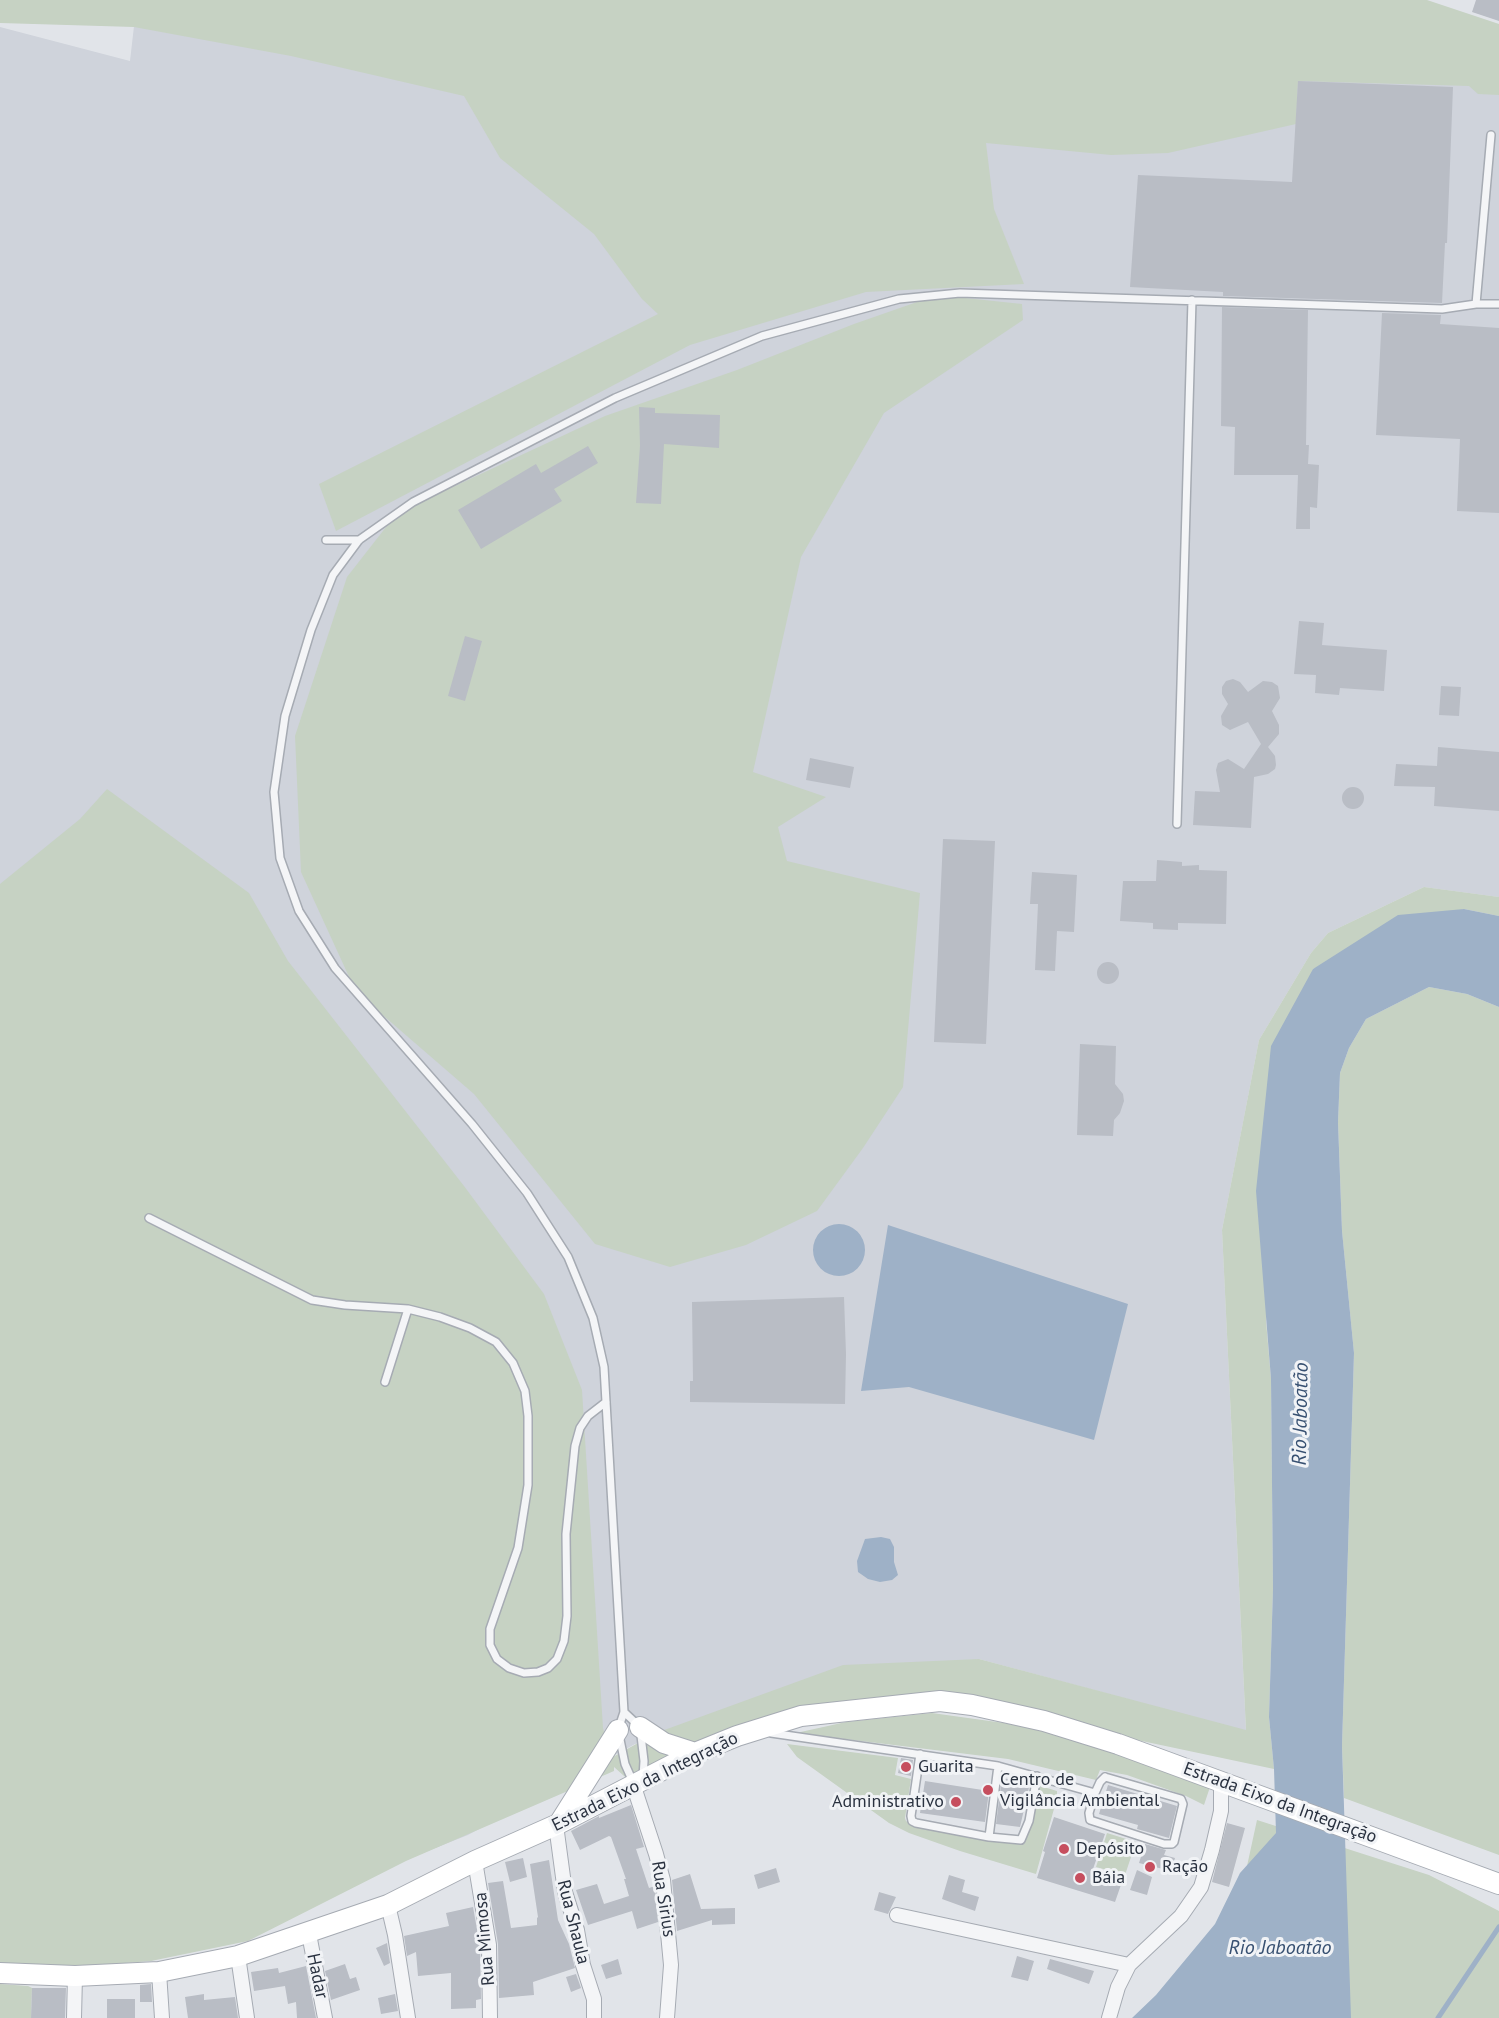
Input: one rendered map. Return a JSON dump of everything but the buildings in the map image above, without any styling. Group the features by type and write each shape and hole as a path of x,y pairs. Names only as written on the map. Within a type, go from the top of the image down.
{"main road":[{"name":"Estrada Eixo da Integração","path":"0,1973 75,1976 159,1972 238,1956 309,1934 388,1905 476,1861 558,1824 696,1753 753,1730 801,1716 939,1701 1044,1721 1118,1744 1491,1881"},
{"path":"558,1824 621,1721"},
{"path":"640,1728 664,1743 696,1753"}],"street":[{"name":"Rua Sirius","path":"638,1782 663,1880 671,1965 667,2018"},
{"path":"1109,2018 1118,1987 1129,1965 1181,1916 1201,1887 1230,1784"},
{"name":"Rua Shaula","path":"558,1824 565,1892 594,1999 594,2018"},
{"name":"Rua Mimosa","path":"476,1861 489,1945 490,2018"},
{"path":"388,1905 408,2018"},
{"path":"897,1915 1129,1965"},
{"name":"Hadar","path":"309,1934 325,2018"},
{"path":"238,1956 247,2018"},
{"path":"159,1972 162,2018"},
{"path":"74,2018 75,1976"}],"lane":[{"path":"1476,304 1491,135"},
{"path":"638,1782 625,1764 604,1367 593,1318 568,1257 527,1193 472,1124 335,968 299,911 280,858 274,792 285,716 311,630 333,575 359,540 413,502 615,398 762,336 899,299 960,293 1442,309 1476,304 1499,304"},
{"path":"1176,824 1192,300"},
{"path":"326,540 359,540"},
{"path":"149,1218 312,1300 345,1305 408,1309 470,1328 496,1342 513,1363 525,1391 528,1416 528,1485 523,1522 514,1559 490,1629 490,1645 497,1659 509,1668 524,1673 538,1672 548,1668 557,1659 564,1641 567,1616 566,1534 575,1446 580,1428 588,1416 606,1402"},
{"path":"385,1382 408,1309"},
{"path":"621,1721 640,1728 644,1761 638,1782"},
{"path":"753,1730 998,1766 1095,1793"},
{"path":"920,1754 912,1821 989,1837 1022,1840 1029,1821 1037,1776"},
{"path":"989,1837 998,1766"},
{"path":"1109,1777 1181,1798 1183,1804 1174,1842 1164,1844 1090,1820 1089,1813 1095,1793 1102,1779 1109,1777"}],"shaded area":[{"path":"137,0 1339,0 1499,36 1499,897 1424,887 1328,933 1311,953 1259,1040 1222,1230 1246,1731 979,1659 635,1744 468,1835 151,1961 0,1942 0,27 130,61"}],"green space":[{"path":"0,0 1427,0 1499,24 1499,95 1478,94 1469,86 1298,81 1296,124 1168,153 1111,155 986,143 994,209 1024,284 866,292 690,345 336,531 319,484 658,314 642,299 594,234 500,158 464,96 291,56 134,27 0,23"},
{"path":"937,295 1022,304 1023,320 884,413 801,557 753,772 826,797 778,827 787,861 920,893 903,1087 863,1148 817,1211 746,1245 670,1267 595,1244 474,1094 356,992 301,872 295,736 347,577 397,513 605,416 737,370 854,324"},
{"path":"107,789 249,893 288,961 464,1186 544,1294 582,1390 603,1728 611,1758 656,1733 843,1665 979,1659 1246,1730 1222,1230 1259,1040 1311,953 1328,933 1424,887 1499,897 1499,916 1464,909 1313,969 1266,1321 1271,1379 1273,1589 1269,1717 1274,1769 972,1705 831,1712 633,1784 614,1767 614,1771 406,1861 248,1941 151,1961 47,1969 0,1963 0,884 80,819"},
{"path":"1429,987 1467,994 1499,1007 1499,1855 1344,1798 1342,1746 1354,1353 1342,1231 1338,1122 1340,1073 1349,1048 1366,1019"},
{"path":"932,1713 1041,1730 1096,1745 1211,1784 1204,1805 1186,1796 1127,1775 1100,1770 1096,1780 1008,1759 796,1733 846,1722"},
{"path":"787,1744 898,1758 895,1775 911,1779 906,1821 1024,1844 1037,1785 1057,1791 1036,1874 960,1851 909,1833 889,1823 797,1757"},
{"path":"1257,1820 1429,1875 1499,1911 1499,2018 1214,2018"},
{"path":"1107,1833 1136,1842 1125,1875 1096,1867"},
{"path":"0,1984 32,1988 31,2018 0,2018"}],"water":[{"name":"Rio Jaboatão","path":"1464,909 1499,916 1499,1007 1467,994 1429,987 1366,1019 1349,1048 1340,1073 1338,1122 1342,1231 1354,1353 1342,1746 1351,2018 1132,2018 1156,1995 1215,1924 1240,1873 1276,1833 1274,1769 1269,1717 1273,1589 1271,1379 1256,1191 1271,1046 1313,969 1398,915"},
{"path":"834,1224 844,1224 858,1231 865,1250 858,1269 844,1276 834,1276 824,1272 817,1265 813,1255 813,1245 817,1235 824,1228"},
{"path":"888,1225 1128,1304 1094,1440 909,1387 861,1391"},
{"path":"881,1537 890,1539 894,1547 894,1562 898,1575 892,1580 880,1582 868,1579 858,1572 857,1561 865,1539"}],"waterway":[{"path":"1438,2018 1499,1927"}],"place":[{"name":"Guarita","path":"906,1767"},
{"name":"Centro de Vigilância Ambiental","path":"988,1790"},
{"name":"Administrativo","path":"956,1802"},
{"name":"Depósito","path":"1064,1849"},
{"name":"Ração","path":"1150,1867"},
{"name":"Báia","path":"1080,1878"}]}
